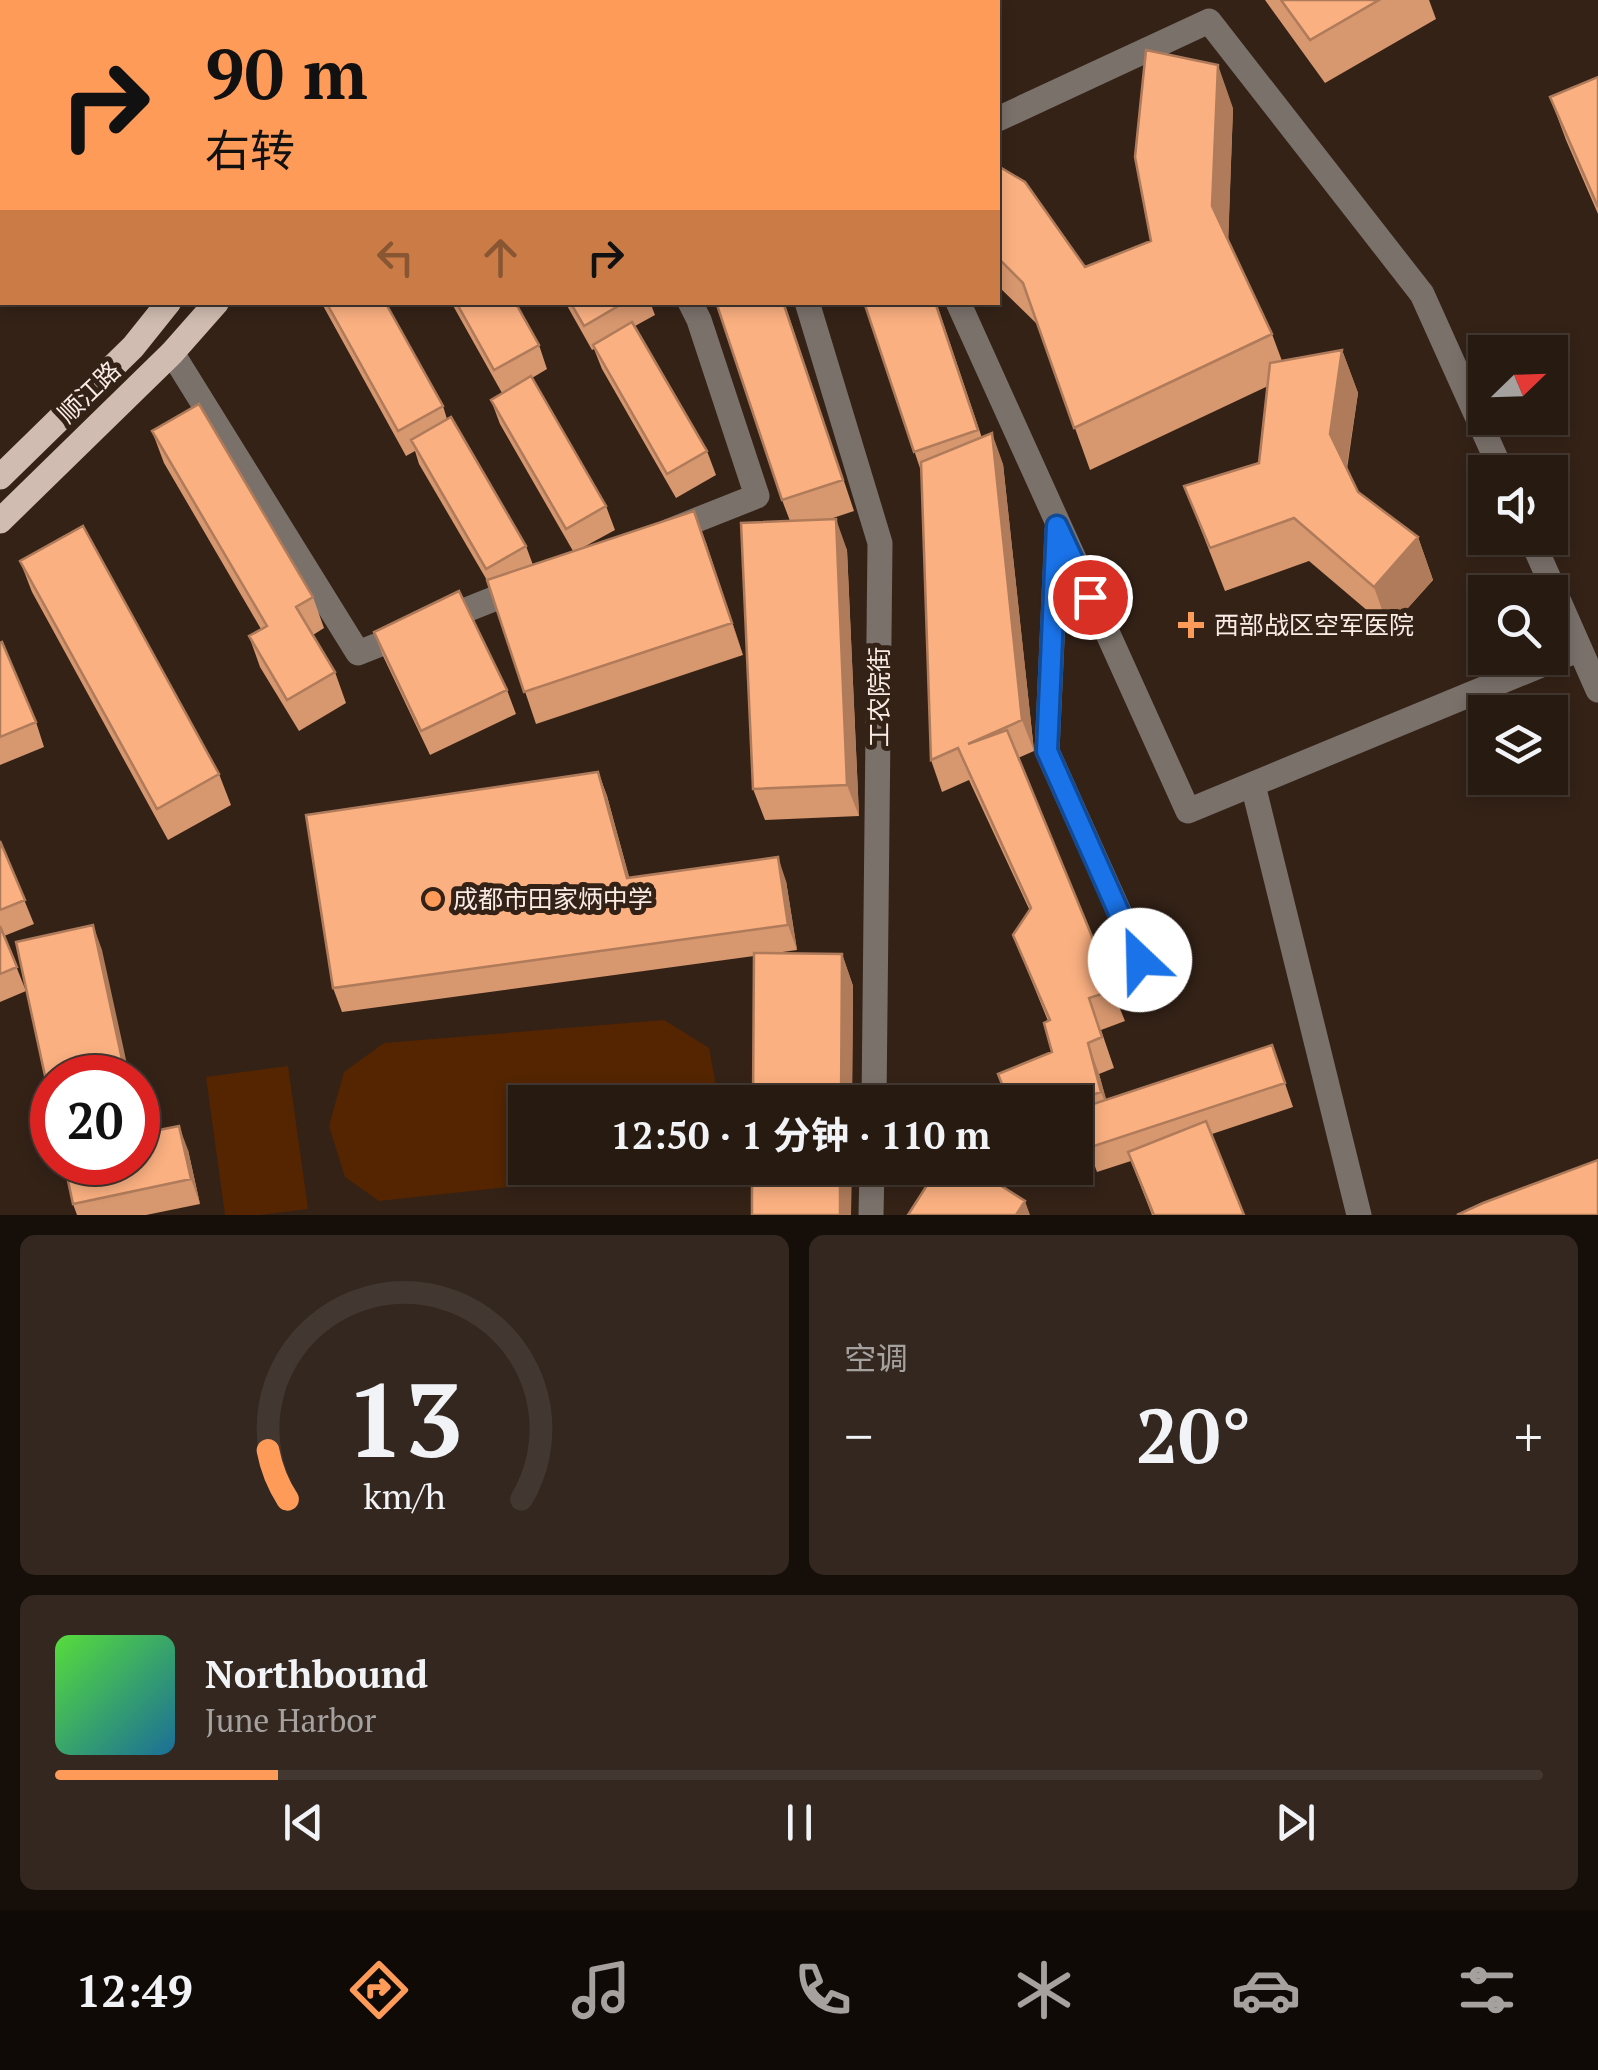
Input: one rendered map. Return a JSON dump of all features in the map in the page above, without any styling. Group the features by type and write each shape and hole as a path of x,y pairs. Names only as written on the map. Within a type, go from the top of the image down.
{"main road":[{"name":"顺江路","path":"0,477 132,347 167,305"},
{"name":"顺江路","path":"0,521 172,353 214,305"}],"street":[{"path":"1000,118 1209,21 1422,294 1494,455"},
{"path":"648,538 757,496 692,305"},
{"name":"工农院街","path":"808,305 880,543 874,1085"},
{"path":"959,305 1188,811 1580,650"},
{"path":"172,353 358,653 540,582"},
{"path":"1057,526 1047,751 1156,994"},
{"path":"1538,555 1598,690"},
{"path":"1253,786 1359,1215"},
{"path":"871,1215 872,1185"}],"shaded area":[{"path":"664,1020 709,1048 716,1085 508,1085 508,1185 525,1185 379,1201 345,1177 329,1126 344,1072 384,1043"},
{"path":"288,1066 308,1209 225,1215 206,1077"}],"building":[{"path":"1281,0 1379,0 1310,40"},
{"path":"1146,50 1218,65 1212,206 1272,334 1074,428 1023,283 1000,260 1000,167 1025,182 1085,267 1151,241 1135,157"},
{"path":"1598,77 1598,207 1550,97"},
{"path":"328,305 387,305 443,406 398,431"},
{"path":"458,305 517,305 539,345 494,370"},
{"path":"572,305 620,305 584,326"},
{"path":"717,305 784,305 843,480 782,500"},
{"path":"865,305 936,305 978,430 914,452"},
{"path":"632,322 707,451 667,474 593,345"},
{"path":"1342,350 1330,434 1358,492 1418,537 1374,587 1294,518 1210,548 1184,486 1259,463 1270,363"},
{"path":"531,376 606,506 566,529 491,400"},
{"path":"199,404 313,597 296,607 335,672 287,700 249,636 267,626 152,431"},
{"path":"451,417 526,546 486,569 411,440"},
{"path":"992,433 1022,720 968,744 1007,730 1114,990 1089,998 1102,1037 1088,1043 1101,1092 1093,1095 1093,1085 1002,1085 998,1074 1052,1052 1044,1023 1050,1020 1013,935 1031,908 958,748 931,760 921,462"},
{"path":"694,511 732,623 524,692 487,580"},
{"path":"836,519 847,785 753,789 741,523"},
{"path":"83,526 219,774 157,809 20,561"},
{"path":"459,591 507,690 421,731 374,632"},
{"path":"0,643 36,722 0,737"},
{"path":"598,772 627,878 778,857 788,925 333,988 306,815"},
{"path":"0,841 25,900 0,910"},
{"path":"93,925 121,1055 41,1055 16,942"},
{"path":"0,926 17,967 0,974"},
{"path":"754,953 842,954 841,1085 753,1085"},
{"path":"1272,1045 1285,1083 1093,1146 1093,1104"},
{"path":"1206,1121 1244,1215 1154,1215 1128,1152"},
{"path":"179,1126 191,1179 73,1204 69,1185 160,1185 160,1130"},
{"path":"1598,1160 1598,1215 1457,1215 1483,1203"},
{"path":"752,1185 840,1185 840,1215 752,1215"},
{"path":"927,1185 1000,1185 1025,1201 1016,1215 908,1215"}],"place":[{"name":"西部战区空军医院","path":"1191,625"},
{"name":"成都市田家炳中学","path":"433,899"}],"route":[{"path":"1090,597 1057,526 1047,751 1140,960"}]}
